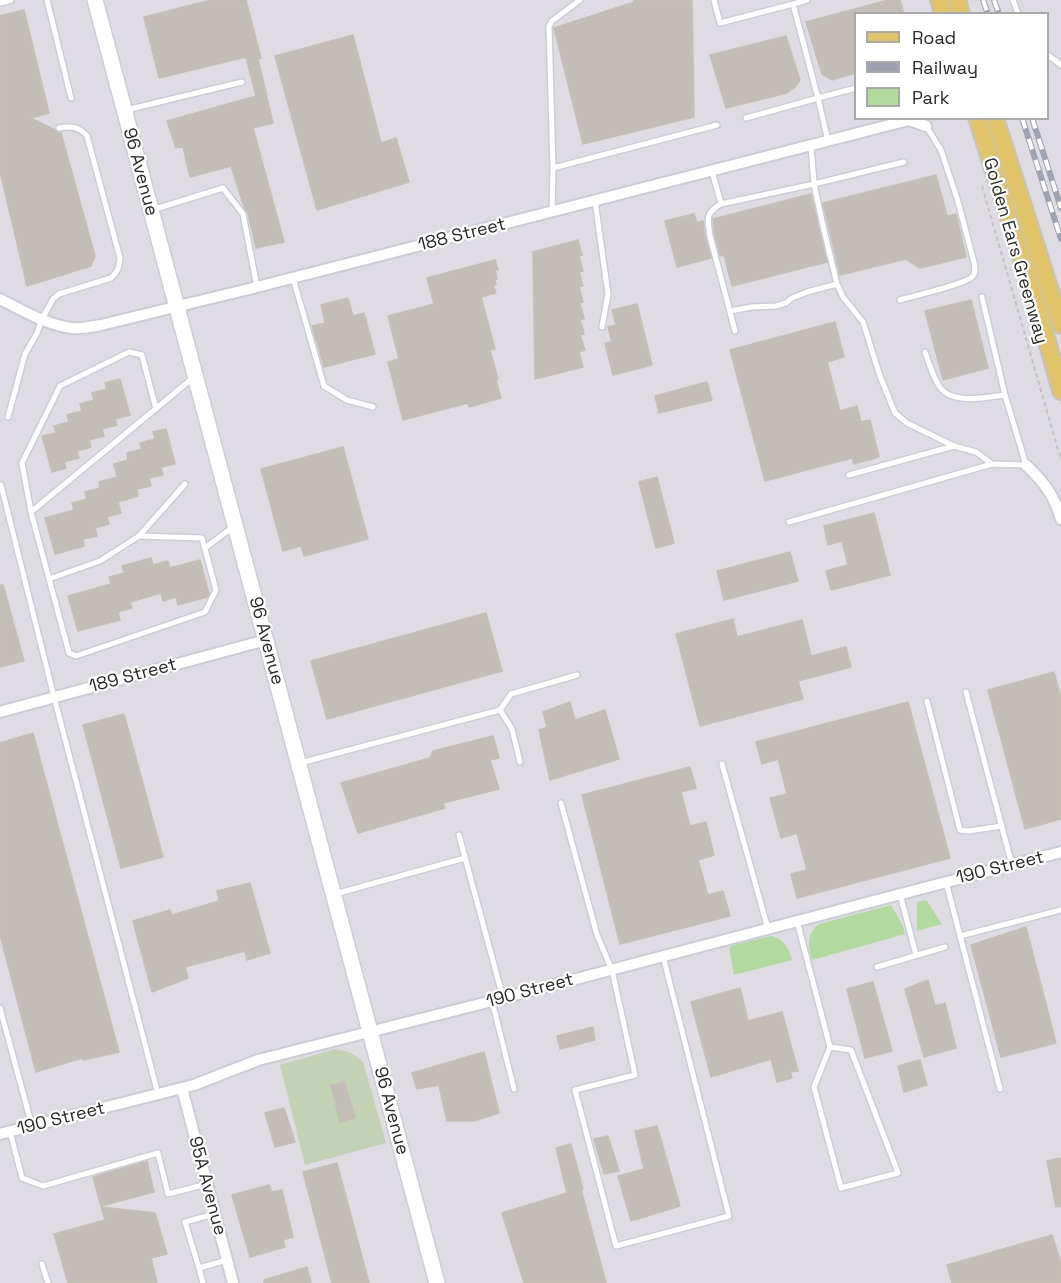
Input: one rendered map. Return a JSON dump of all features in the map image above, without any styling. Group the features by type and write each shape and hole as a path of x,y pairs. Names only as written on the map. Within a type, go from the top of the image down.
{"main road":[{"name":"96 Avenue","path":"95,0 437,1283"},
{"path":"978,120 1037,306 1061,391"},
{"path":"996,120 1061,325"}],"street":[{"name":"188 Street","path":"0,299 28,314 69,327 101,326 909,120 926,126"},
{"path":"1026,465 1043,481 1058,506 1061,519"},
{"name":"189 Street","path":"0,712 266,640"},
{"name":"190 Street","path":"5,1133 207,1081 258,1060 497,1000 1061,852"},
{"name":"95A Avenue","path":"182,1088 233,1283"}],"lane":[{"path":"0,3 11,0"},
{"path":"47,0 72,98"},
{"path":"552,212 549,26 552,21 580,0"},
{"path":"714,0 720,23 807,0"},
{"path":"793,4 828,141"},
{"path":"124,110 242,82"},
{"path":"746,118 854,88"},
{"path":"553,168 717,125"},
{"path":"8,417 26,354 38,333 52,299 59,294 111,278 117,273 120,258 87,136 77,128 68,126 59,128"},
{"path":"900,300 972,278 975,272 957,198 941,150 926,126"},
{"path":"811,146 814,184 837,284 843,297 863,322 880,376 895,413 907,423 954,446 976,452 992,464"},
{"path":"735,331 710,236 708,215 712,209 721,204 904,162"},
{"path":"712,171 721,204"},
{"path":"150,210 223,188 243,214 257,287"},
{"path":"595,201 609,294 602,327"},
{"path":"293,278 324,386 347,400 373,407"},
{"path":"730,311 776,306 807,292 837,284"},
{"path":"789,522 992,464 1026,465 1005,395 982,297"},
{"path":"139,536 202,538 216,590 205,612 76,656 69,653 30,512 22,463 60,386 129,352 142,355 156,409"},
{"path":"926,352 938,386 944,393 963,399 1005,395"},
{"path":"30,512 195,376"},
{"path":"849,475 954,446"},
{"path":"49,579 100,561 139,536 186,484"},
{"path":"1,485 158,1094"},
{"path":"205,548 235,526"},
{"path":"298,763 500,710 511,694 576,675"},
{"path":"966,692 1012,865"},
{"path":"927,701 960,830 1002,826"},
{"path":"500,710 512,729 520,762"},
{"path":"722,764 768,929"},
{"path":"561,802 597,935 612,970 635,1075 575,1090 616,1246 729,1216 663,956"},
{"path":"459,835 497,1000 514,1089"},
{"path":"334,895 465,858"},
{"path":"946,882 1000,1089"},
{"path":"900,894 916,955"},
{"path":"960,936 1061,910"},
{"path":"797,921 830,1047 814,1087 841,1188 898,1173 851,1050 830,1047"},
{"path":"877,967 945,947"},
{"path":"0,1008 2,1027 32,1126"},
{"path":"5,1133 22,1178 42,1186 158,1153 168,1194 207,1184"},
{"path":"203,1283 185,1222 214,1214"},
{"path":"198,1268 227,1260"},
{"path":"42,1264 48,1283"}],"path":[{"name":"Golden Ears Greenway","path":"982,187 1061,460"}],"shaded area":[{"path":"0,0 1061,0 1061,1283 0,1283"}],"green space":[{"path":"926,900 942,924 917,931 917,903"},
{"path":"891,905 905,934 812,960 809,940 819,924"},
{"path":"771,936 785,945 792,960 734,975 729,948"},
{"path":"335,1049 350,1053 363,1062 386,1143 305,1165 280,1065"}],"building":[{"path":"211,0 246,0 261,58 258,59 273,123 253,128 284,242 256,248 248,213 231,166 190,177 183,147 176,148 167,121 256,96 246,57 159,78 144,17"},
{"path":"634,0 692,0 694,117 583,144 554,28 634,2"},
{"path":"888,0 900,0 903,12 854,12 854,73 832,80 822,74 806,22"},
{"path":"24,10 49,113 31,118 61,133 95,256 91,266 27,286 0,171 0,16"},
{"path":"353,35 381,143 396,138 409,182 317,210 275,56"},
{"path":"786,36 800,80 795,87 787,93 726,108 710,55"},
{"path":"936,175 947,216 956,214 966,257 920,268 906,259 840,275 823,203"},
{"path":"811,194 827,262 732,286 724,255 720,256 713,219"},
{"path":"694,214 697,223 703,221 711,258 677,267 665,221"},
{"path":"578,240 583,271 579,272 583,286 579,287 584,319 580,319 584,334 580,335 585,350 579,352 583,367 535,379 533,252"},
{"path":"495,260 498,270 495,270 496,285 493,285 496,293 481,297 495,349 490,350 501,398 469,407 468,403 403,420 388,362 399,359 388,316 434,304 427,278"},
{"path":"348,298 353,316 364,313 375,354 324,367 312,326 325,323 321,305"},
{"path":"971,300 988,368 943,380 925,311"},
{"path":"637,304 652,365 613,375 605,343 612,342 608,327 616,325 612,310"},
{"path":"835,322 844,357 827,362 840,411 857,406 861,422 870,420 879,457 854,464 852,458 765,481 730,350"},
{"path":"120,379 130,415 115,419 117,425 102,429 104,436 89,440 91,447 77,451 79,458 64,462 66,468 52,472 42,436 56,433 54,426 69,422 67,415 82,411 80,404 94,400 92,393 107,389 105,383"},
{"path":"707,382 712,400 659,413 655,396"},
{"path":"166,429 175,464 161,467 163,475 149,478 151,486 137,489 138,496 118,502 121,513 107,517 109,524 95,528 97,536 83,539 84,546 55,554 45,518 74,510 72,503 87,499 85,492 100,488 99,482 117,477 114,464 128,460 127,453 142,449 140,443 155,439 153,432"},
{"path":"343,447 368,539 304,556 301,546 283,551 261,469"},
{"path":"657,477 674,543 656,548 639,482"},
{"path":"874,513 890,575 831,590 826,571 848,565 842,541 828,545 824,526"},
{"path":"790,552 798,581 724,600 717,571"},
{"path":"151,558 153,565 168,561 170,568 200,560 209,594 207,597 178,605 176,597 163,601 161,593 130,602 132,608 118,612 120,620 78,631 68,596 111,584 109,577 124,573 122,566"},
{"path":"0,585 3,585 24,661 0,667"},
{"path":"486,613 502,671 327,719 311,661"},
{"path":"733,619 737,637 802,620 811,656 846,647 851,667 798,681 803,699 700,726 676,634"},
{"path":"1054,672 1061,698 1061,819 1025,829 988,690"},
{"path":"570,702 575,720 605,710 619,759 550,780 539,730 547,727 543,712"},
{"path":"908,702 950,858 797,898 791,874 807,870 797,833 781,838 770,798 787,794 778,759 762,764 756,742"},
{"path":"124,714 163,857 121,868 83,725"},
{"path":"33,733 119,1052 83,1060 82,1058 36,1072 0,935 0,743"},
{"path":"493,736 499,758 490,760 499,789 443,803 445,808 358,833 341,783 430,758 433,751"},
{"path":"690,767 696,788 681,792 690,826 706,822 714,855 698,860 708,895 723,891 730,916 620,944 582,795"},
{"path":"250,883 270,953 247,960 245,951 185,967 188,978 152,992 133,921 170,910 172,915 219,901 217,891"},
{"path":"1026,927 1056,1043 1001,1057 971,945"},
{"path":"928,980 935,1006 945,1003 956,1048 924,1057 905,989"},
{"path":"873,982 892,1051 865,1058 847,989"},
{"path":"740,988 748,1021 782,1012 798,1071 790,1072 792,1078 777,1082 771,1059 711,1077 691,1002"},
{"path":"593,1027 595,1040 560,1049 557,1036"},
{"path":"484,1052 499,1113 474,1121 447,1121 439,1085 417,1089 412,1073"},
{"path":"920,1060 927,1085 904,1092 898,1066"},
{"path":"345,1082 355,1118 340,1122 331,1085"},
{"path":"284,1108 295,1142 275,1147 265,1113"},
{"path":"657,1126 680,1206 631,1221 618,1176 644,1169 635,1131"},
{"path":"608,1136 619,1171 604,1174 594,1139"},
{"path":"571,1144 606,1283 524,1283 502,1213 567,1193 556,1148"},
{"path":"1061,1158 1061,1206 1056,1207 1047,1161"},
{"path":"147,1161 154,1192 101,1206 93,1177"},
{"path":"337,1163 369,1283 332,1283 303,1172"},
{"path":"269,1185 272,1192 282,1190 293,1237 283,1240 285,1247 250,1257 232,1195"},
{"path":"101,1207 155,1213 167,1254 151,1258 157,1282 68,1283 54,1234 105,1220"},
{"path":"1052,1235 1061,1263 1061,1283 952,1283 947,1265"},
{"path":"307,1267 311,1283 264,1283 264,1280"}],"railway":[{"path":"983,0 987,12"},
{"path":"994,0 998,12"},
{"path":"1023,120 1061,239"},
{"path":"1033,120 1061,208"}]}
